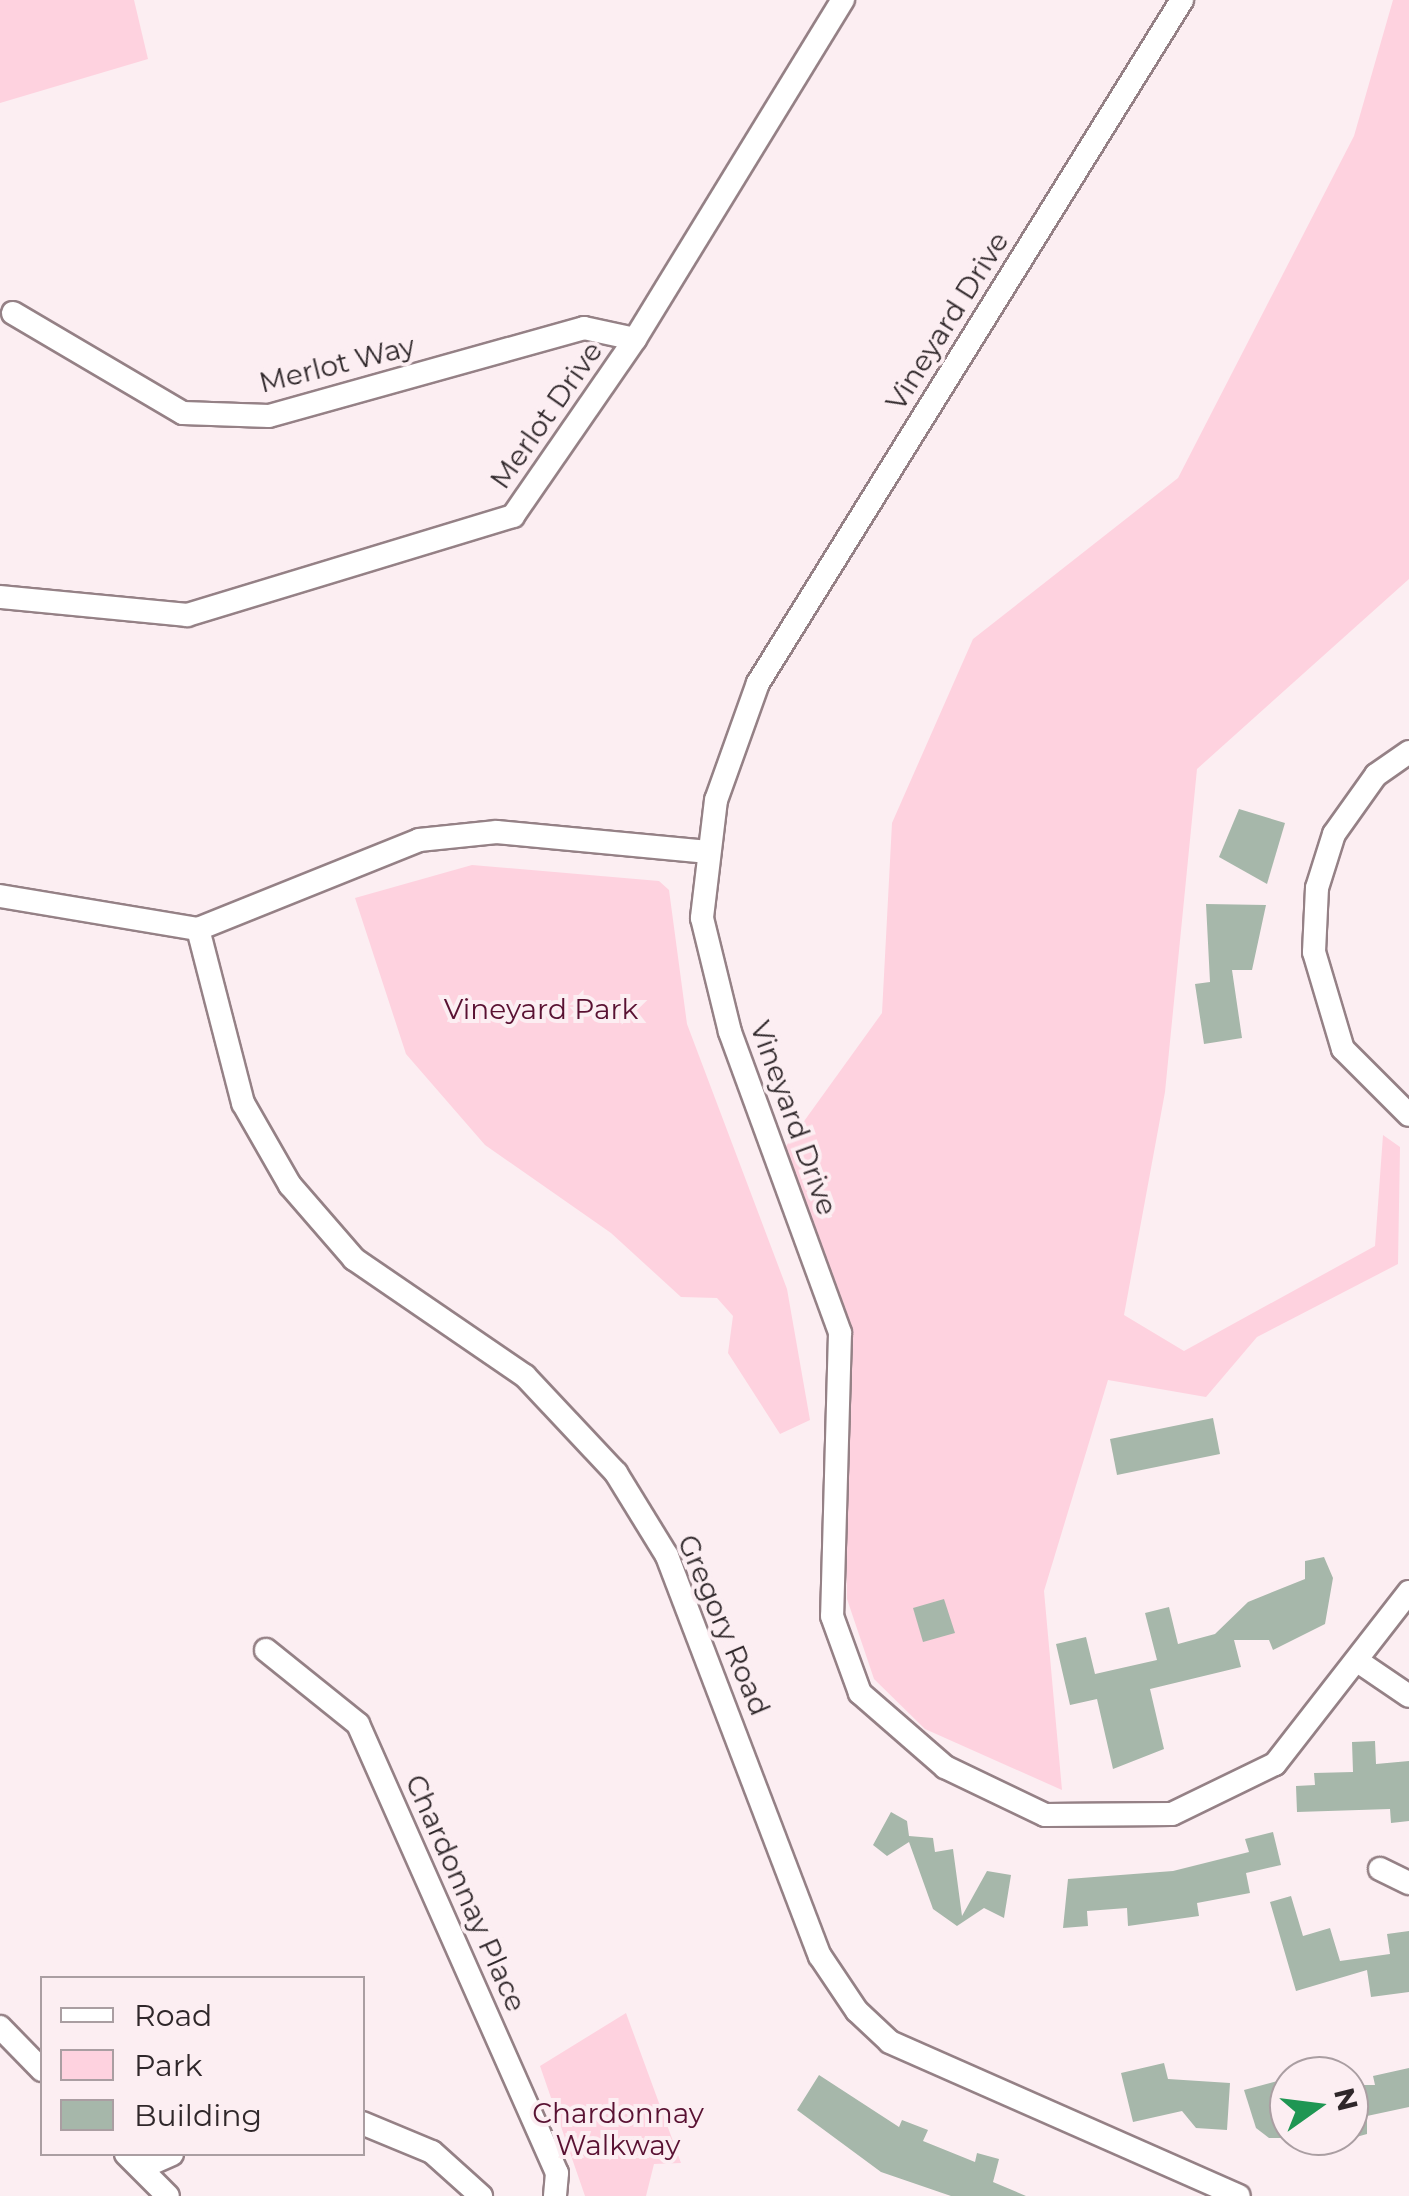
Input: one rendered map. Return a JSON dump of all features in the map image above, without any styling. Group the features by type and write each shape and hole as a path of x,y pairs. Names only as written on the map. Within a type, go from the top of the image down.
{"street":[{"name":"Merlot Drive","path":"0,597 187,615 514,516 636,339 843,0"},
{"name":"Vineyard Drive","path":"1182,0 758,683 716,800 702,918 730,1032 840,1334 832,1616 860,1693 946,1767 1045,1815 1172,1814 1275,1764 1359,1662 1409,1592"},
{"name":"Merlot Way","path":"12,313 183,413 270,416 584,328 636,339"},
{"path":"1409,752 1376,775 1334,834 1317,888 1314,952 1342,1050 1409,1114"},
{"path":"0,896 198,929 418,840 498,832 708,852"},
{"name":"Gregory Road","path":"198,929 243,1104 290,1185 354,1259 524,1376 616,1473 652,1532 820,1956 857,2011 890,2042 1239,2196"},
{"name":"Chardonnay Place","path":"266,1650 358,1724 557,2173 554,2196"},
{"path":"1359,1662 1409,1696"},
{"path":"1380,1869 1409,1883"},
{"path":"0,2027 40,2068"},
{"path":"365,2125 432,2152 481,2196"},
{"path":"133,2161 161,2156"},
{"path":"133,2161 168,2196"}],"green space":[{"path":"0,0 134,0 148,59 0,103"},
{"path":"1393,0 1409,0 1409,579 1197,769 1165,1092 1124,1315 1184,1351 1375,1246 1383,1135 1400,1147 1398,1264 1257,1337 1206,1397 1108,1380 1044,1591 1062,1790 925,1729 874,1679 847,1599 842,1308 784,1149 882,1013 892,823 973,639 1178,478 1354,136"},
{"name":"Vineyard Park","path":"472,865 659,881 669,890 687,1024 787,1289 810,1420 780,1434 728,1353 733,1316 717,1298 681,1297 611,1233 485,1145 406,1054 355,898"},
{"name":"Chardonnay Walkway","path":"626,2013 681,2163 654,2164 646,2196 585,2196 540,2066"}],"building":[{"path":"1239,809 1285,823 1267,884 1219,857"},
{"path":"1206,904 1266,905 1252,970 1232,970 1242,1038 1204,1044 1195,984 1210,982"},
{"path":"1213,1418 1220,1454 1117,1475 1110,1439"},
{"path":"1324,1557 1333,1578 1325,1624 1273,1650 1269,1640 1234,1640 1241,1667 1150,1689 1164,1749 1113,1769 1097,1699 1070,1705 1056,1644 1086,1637 1095,1674 1157,1660 1145,1613 1169,1607 1178,1644 1215,1634 1248,1602 1305,1579 1305,1561"},
{"path":"944,1599 955,1633 923,1642 913,1608"},
{"path":"1375,1741 1376,1764 1409,1761 1409,1821 1391,1823 1390,1809 1297,1812 1296,1786 1315,1785 1314,1773 1353,1772 1352,1742"},
{"path":"891,1812 907,1821 909,1836 933,1838 935,1852 953,1849 962,1916 987,1871 1011,1875 1004,1918 984,1908 957,1926 933,1909 909,1842 887,1856 873,1845"},
{"path":"1273,1832 1281,1865 1246,1873 1250,1893 1197,1903 1199,1916 1128,1926 1127,1908 1087,1911 1088,1926 1063,1928 1068,1879 1173,1871 1249,1852 1245,1839"},
{"path":"1291,1896 1303,1936 1330,1928 1340,1961 1390,1954 1387,1934 1409,1931 1409,1992 1371,1997 1367,1970 1296,1991 1270,1902"},
{"path":"1164,2063 1168,2079 1230,2083 1227,2130 1196,2128 1182,2111 1133,2122 1121,2073"},
{"path":"1409,2068 1409,2107 1369,2116 1369,2085 1375,2085 1373,2076"},
{"path":"819,2075 899,2127 902,2120 928,2130 923,2141 975,2162 977,2153 999,2159 993,2182 1026,2196 951,2196 881,2172 797,2110"},
{"path":"1269,2083 1269,2138 1256,2128 1244,2090"}]}
